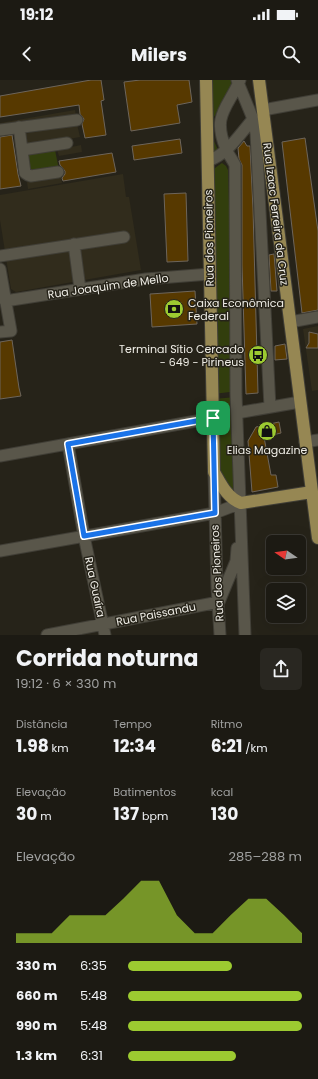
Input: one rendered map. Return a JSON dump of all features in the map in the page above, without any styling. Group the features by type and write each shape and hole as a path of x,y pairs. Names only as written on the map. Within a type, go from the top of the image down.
{"main road":[{"name":"Rua dos Pioneiros","path":"206,80 214,472"},
{"name":"Rua Izaac Ferreira da Cruz","path":"259,80 318,537"},
{"path":"214,472 230,496 235,501 241,503 312,492"}],"street":[{"path":"238,81 253,119 256,133 270,407"},
{"path":"238,81 221,116 219,127 226,151 231,156 234,165 237,413 246,635"},
{"path":"263,110 318,100"},
{"path":"208,161 220,156 226,151 253,119"},
{"path":"0,130 78,120"},
{"path":"19,127 25,173 31,176 58,172"},
{"path":"22,150 67,143"},
{"path":"0,256 124,237"},
{"path":"74,244 80,289"},
{"path":"0,269 3,298 9,314 11,331 0,332"},
{"name":"Rua Joaquim de Mello","path":"3,298 80,289 146,279 210,274"},
{"path":"290,322 318,317"},
{"path":"237,413 300,402"},
{"path":"0,456 213,418"},
{"path":"306,442 318,440"},
{"name":"Rua Guaíra","path":"68,444 84,536 104,630"},
{"name":"Rua dos Pioneiros","path":"214,472 216,586 220,635"},
{"path":"0,550 215,513 241,503"},
{"path":"218,602 236,561 241,503"},
{"name":"Rua Paissandu","path":"47,635 104,630 218,602"}],"shaded area":[{"path":"75,110 76,116 0,129 0,123"},
{"path":"77,124 80,137 26,147 23,134"},
{"path":"81,145 82,152 59,156 57,150"},
{"path":"123,174 126,197 129,197 141,270 16,292 11,289 0,220 0,195"},
{"path":"61,176 62,183 28,189 27,182"},
{"path":"318,326 318,390 312,391 303,329"}],"green space":[{"path":"210,80 232,80 235,83 214,117 213,139 218,150 211,153"},
{"path":"55,150 59,170 29,175 25,155"},
{"path":"222,163 228,170 233,347 230,355 230,392 213,394 208,173"},
{"path":"236,397 240,500 214,471 213,399"}],"building":[{"path":"91,80 101,80 104,100 101,101 106,135 85,138 82,124 84,119 80,114 79,105 0,117 0,96"},
{"path":"140,80 189,80 192,102 177,105 180,123 131,131 124,82"},
{"path":"12,135 21,186 0,189 0,137"},
{"path":"305,138 318,231 318,310 302,313 282,142"},
{"path":"180,139 182,153 134,160 132,146"},
{"path":"244,141 247,146 250,146 258,393 246,394 242,265 242,165 239,159 238,148"},
{"path":"112,153 116,172 63,181 62,178 65,171 60,165 59,161"},
{"path":"186,193 188,261 167,262 164,194"},
{"path":"274,254 277,291 271,291 269,255"},
{"name":"Caixa Econômica Federal","path":"195,291 197,324 152,327 150,294"},
{"path":"309,332 318,334 318,348 306,348 309,343"},
{"path":"12,340 21,396 0,399 0,342"},
{"path":"285,344 287,359 275,360 275,346"},
{"path":"279,422 281,433 264,437 271,475 276,475 278,487 252,492 248,441 256,427"}],"place":[{"name":"Caixa Econômica Federal","path":"174,309"},
{"name":"Terminal Sítio Cercado - 649 - Pirineus","path":"258,355"},
{"name":"Elias Magazine","path":"267,431"}],"route":[{"path":"213,418 215,513 84,536 68,444 213,418"}]}
